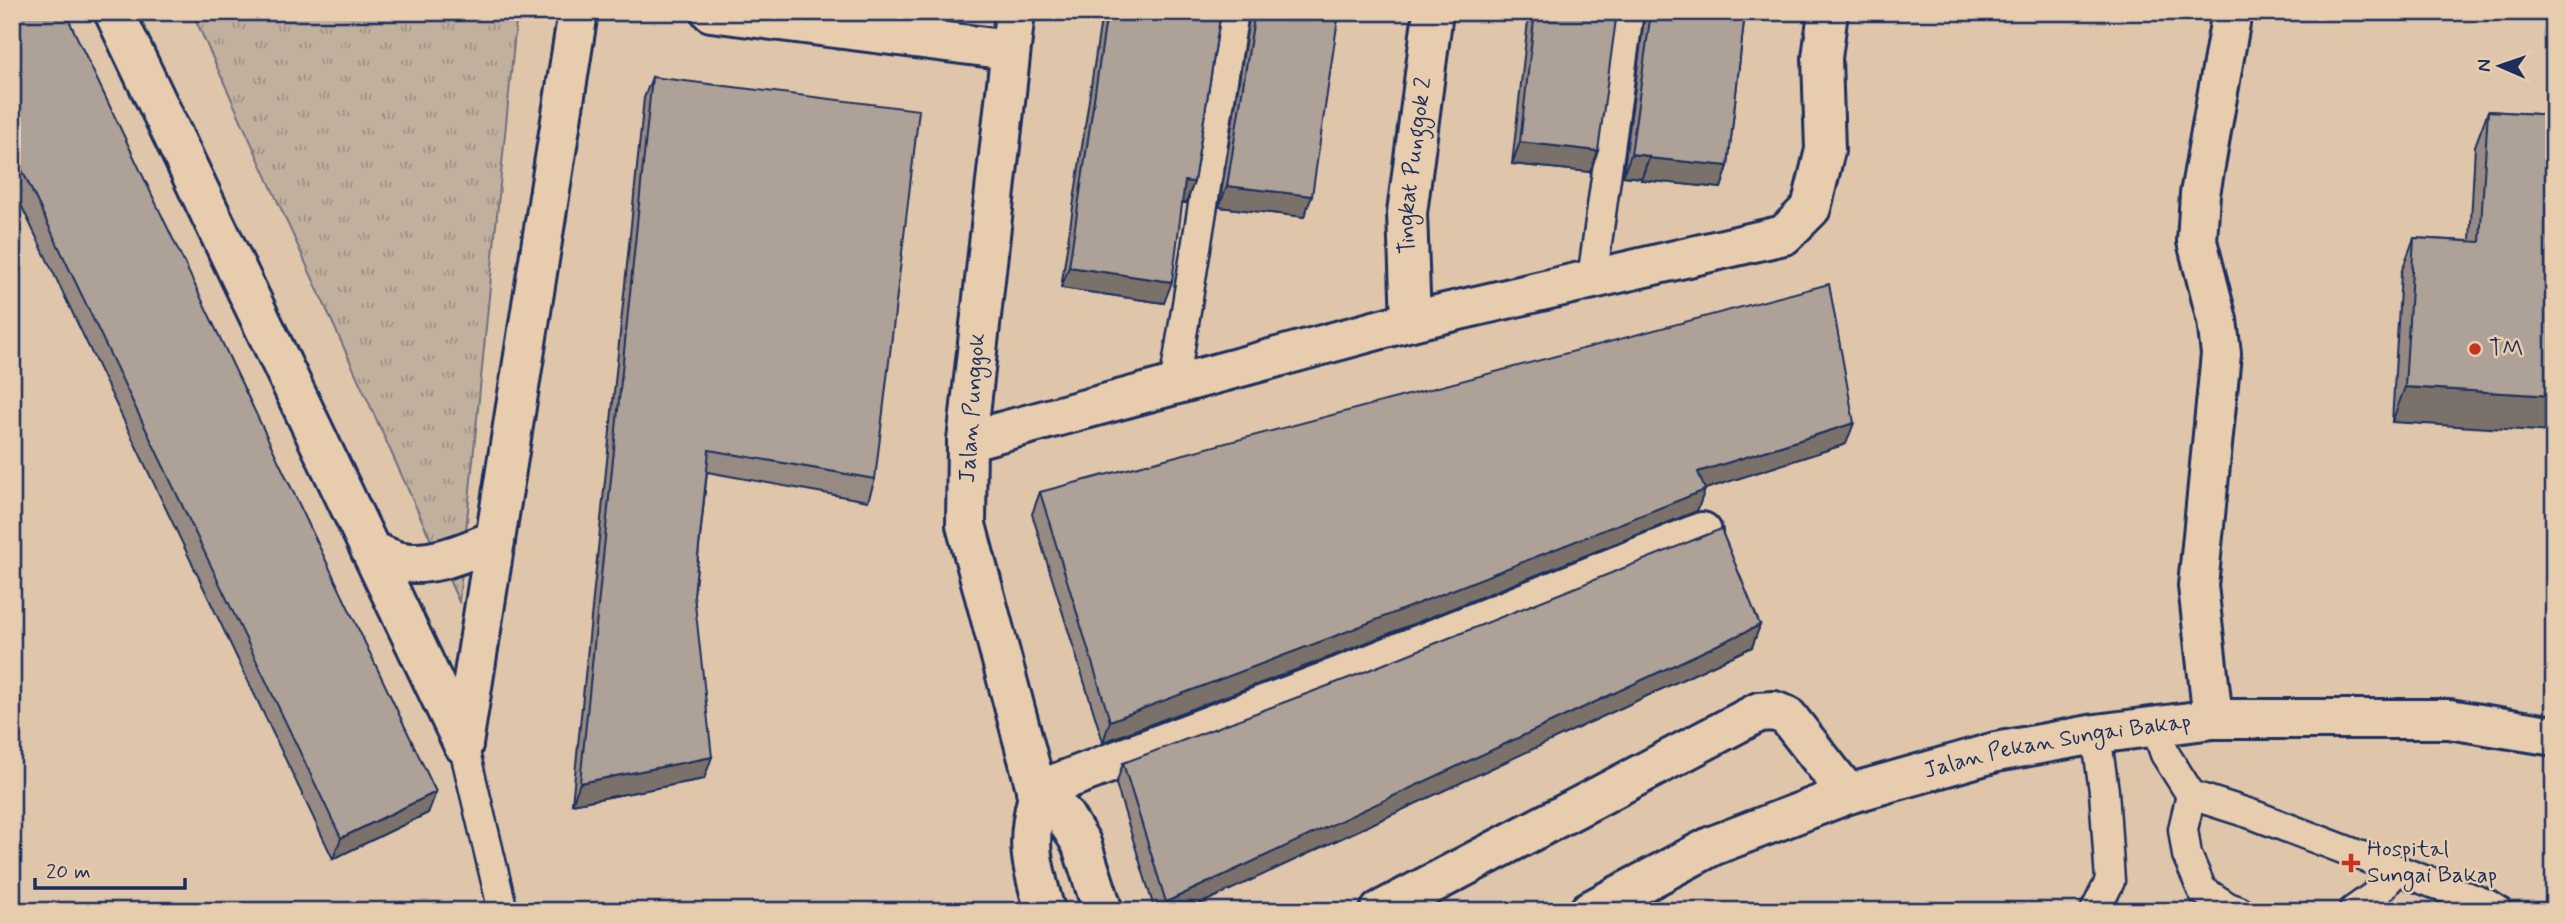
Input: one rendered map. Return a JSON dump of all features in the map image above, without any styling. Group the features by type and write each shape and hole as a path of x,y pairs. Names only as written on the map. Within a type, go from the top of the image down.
{"street":[{"path":"114,12 463,744"},
{"path":"463,744 578,12"},
{"path":"711,12 1009,50"},
{"name":"Jalan Punggok","path":"1015,12 967,441 966,525 1037,794 1030,826 1031,857 1045,911"},
{"name":"Tingkat Punggok 2","path":"1411,321 1407,213 1433,12"},
{"path":"967,441 1411,321 1784,234 1811,208 1825,150 1822,58 1828,12"},
{"path":"2213,719 2198,586 2221,354 2217,320 2197,241 2200,194 2232,12"},
{"path":"1037,794 1702,532"},
{"path":"371,551 400,561 429,562 461,554 495,540"},
{"path":"1380,911 1759,712 1774,711 1787,716 1849,794"},
{"name":"Jalan Pekan Sungai Bakap","path":"1589,911 1712,846 1849,794 1996,752 2096,734 2213,719 2449,719 2554,736"},
{"path":"1037,794 1063,814 1081,843 1103,911"}],"lane":[{"path":"1174,385 1234,12"},
{"path":"1592,279 1629,12"},
{"path":"2155,726 2165,754 2191,795 2254,815 2487,904 2498,911"},
{"path":"2095,911 2110,881 2104,791 2096,734"},
{"path":"463,744 503,911"},
{"path":"2191,795 2183,830 2188,855 2202,890 2239,911"},
{"path":"2353,911 2374,896 2397,870"}],"green space":[{"path":"192,12 517,12 459,602"}],"building":[{"path":"12,12 65,12 436,792 341,838 12,149"},
{"path":"1107,12 1221,12 1194,182 1185,181 1172,282 1069,267"},
{"path":"1255,12 1339,12 1312,196 1227,186"},
{"path":"1535,12 1617,12 1598,151 1520,142"},
{"path":"1651,12 1745,12 1728,166 1631,154"},
{"path":"652,77 919,110 875,479 709,450 694,595 712,757 580,783"},
{"name":"TM","path":"2488,111 2554,115 2554,396 2405,387 2414,238 2480,242"},
{"path":"1829,284 1854,423 1698,472 1705,490 1338,635 1110,721 1040,492"},
{"path":"1721,529 1760,625 1166,902 1123,763 1354,676"}],"place":[{"name":"TM","path":"2475,349"},
{"name":"Hospital Sungai Bakap","path":"2351,863"}]}
